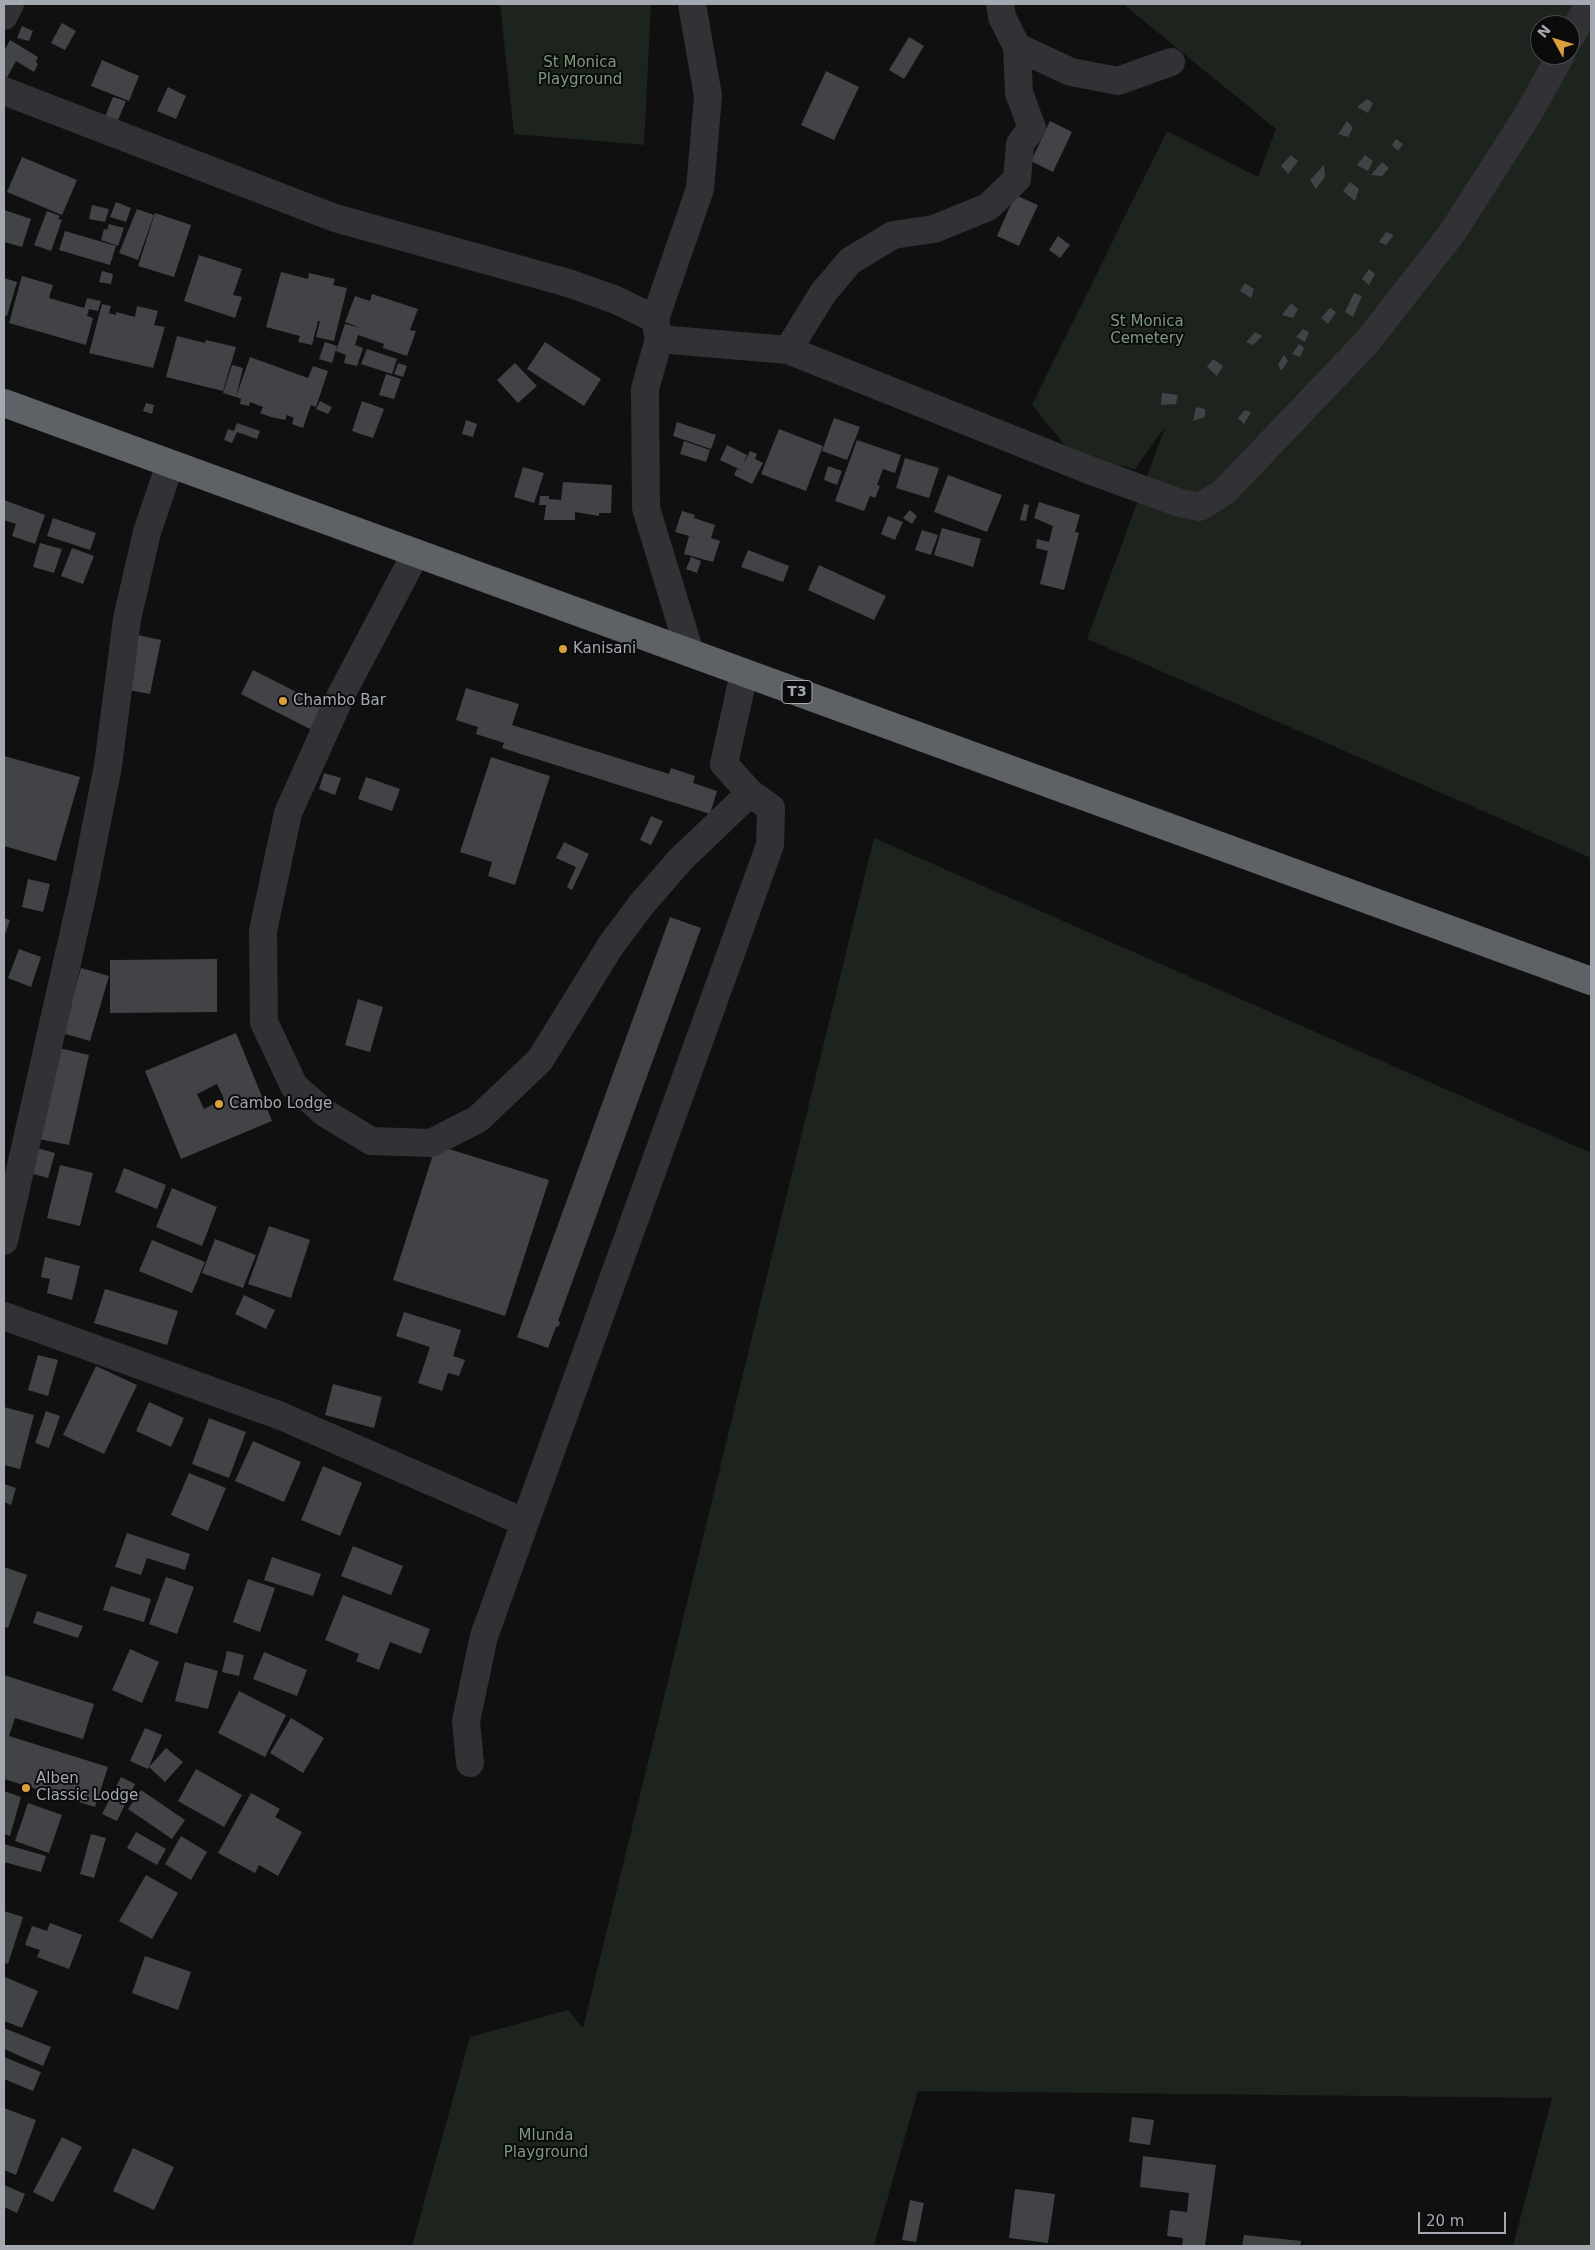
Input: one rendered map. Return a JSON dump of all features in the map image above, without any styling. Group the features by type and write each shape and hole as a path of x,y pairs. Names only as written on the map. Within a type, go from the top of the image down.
{"highway":[{"name":"T3","path":"4,403 1591,981"}],"street":[{"path":"4,16 10,4"},
{"path":"690,653 646,508 645,389 657,329 700,189 708,96 692,4"},
{"path":"788,350 823,294 850,261 893,235 934,229 988,208 1017,179 1020,144 1032,128 1019,94 1017,47 1002,17 1000,4"},
{"path":"1580,20 1589,4"},
{"path":"1017,47 1070,72 1118,81 1171,62"},
{"path":"4,91 336,218 568,283 616,300 657,329 788,350 1089,470 1180,503 1200,507 1224,492 1367,342 1452,233 1527,116 1555,65"},
{"path":"4,1241 108,766 127,618 147,532 170,464"},
{"path":"416,553 340,695 288,813 263,932 264,1022 294,1086 325,1113 372,1141 431,1143 478,1120 540,1060 611,945 641,905 680,860 750,793"},
{"path":"470,1763 466,1722 484,1636 770,845 771,808 750,793 724,764 744,673"},
{"path":"4,1316 281,1416 524,1522"}],"green space":[{"name":"St Monica Playground","path":"500,4 651,4 644,145 514,134"},
{"name":"St Monica Cemetery","path":"1123,4 1591,4 1591,858 1087,639 1165,427 1135,469 1073,455 1032,405 1167,131 1258,177 1276,129"},
{"name":"Mlunda Playground","path":"874,838 1591,1153 1591,2246 1513,2246 1552,2098 918,2091 874,2246 412,2246 470,2037 568,2010 583,2028"}],"building":[{"path":"62,23 76,31 65,50 51,43"},
{"path":"22,26 33,31 29,41 17,38"},
{"path":"909,37 924,46 904,79 889,70"},
{"path":"10,40 38,57 36,62 38,64 34,72 16,61 4,83 4,51"},
{"path":"102,60 139,76 129,101 91,86"},
{"path":"826,71 859,87 834,140 801,125"},
{"path":"168,87 186,96 176,119 157,111"},
{"path":"113,97 126,101 115,127 103,122"},
{"path":"1367,99 1373,103 1368,113 1357,107"},
{"path":"1050,121 1072,132 1053,172 1031,161"},
{"path":"1347,121 1353,128 1348,137 1338,134"},
{"path":"1396,139 1403,144 1398,151 1392,145"},
{"path":"1291,155 1298,161 1288,174 1281,166"},
{"path":"1365,155 1373,161 1368,171 1357,165"},
{"path":"22,157 77,180 62,215 7,192"},
{"path":"1382,162 1389,168 1382,176 1371,175"},
{"path":"1324,165 1325,177 1316,189 1310,180"},
{"path":"1350,182 1359,189 1355,201 1343,191"},
{"path":"1015,195 1038,205 1019,246 997,236"},
{"path":"116,202 131,208 126,222 110,217"},
{"path":"92,205 109,209 105,222 89,219"},
{"path":"137,209 154,215 138,260 119,253"},
{"path":"4,210 31,219 22,247 4,242"},
{"path":"47,211 60,216 58,219 62,220 51,251 34,245"},
{"path":"155,213 191,225 174,277 138,266"},
{"path":"109,224 124,228 118,246 101,240 104,229 107,230"},
{"path":"65,231 116,246 110,265 59,250"},
{"path":"1386,232 1394,235 1386,245 1379,242"},
{"path":"1058,236 1070,245 1060,258 1049,250"},
{"path":"199,255 242,269 233,295 242,297 235,318 184,301"},
{"path":"1369,269 1375,274 1369,285 1362,279"},
{"path":"102,271 113,274 111,284 99,282"},
{"path":"281,272 308,279 309,273 335,279 333,285 347,288 334,341 316,337 320,321 318,321 312,345 298,342 300,336 266,327"},
{"path":"22,276 53,285 49,298 84,308 87,298 101,301 98,311 89,309 87,316 93,318 86,345 9,323"},
{"path":"4,278 17,282 7,316 4,315"},
{"path":"1245,283 1254,289 1251,298 1240,291"},
{"path":"1354,293 1362,296 1353,317 1345,312"},
{"path":"372,294 418,309 410,330 416,331 407,356 383,348 384,344 358,335 355,345 363,348 357,366 344,363 346,355 336,351 345,324 361,328 345,322 355,296 370,301"},
{"path":"1291,303 1298,309 1293,318 1282,315"},
{"path":"102,304 111,306 109,313 116,315 116,312 135,317 137,306 158,311 154,325 165,327 153,368 89,353"},
{"path":"1330,308 1336,312 1328,324 1321,318"},
{"path":"1303,329 1309,332 1305,342 1296,337"},
{"path":"1255,332 1262,336 1253,345 1246,342"},
{"path":"177,336 205,343 206,340 236,347 223,391 166,377"},
{"path":"325,342 337,346 332,363 319,359"},
{"path":"545,342 601,379 584,406 527,369"},
{"path":"1299,344 1304,348 1300,357 1292,354"},
{"path":"367,349 397,359 392,374 361,364"},
{"path":"1284,355 1288,361 1281,371 1278,364"},
{"path":"250,357 308,378 313,366 328,371 316,407 311,405 303,428 292,424 294,418 287,415 285,420 271,417 260,413 263,407 250,402 249,406 240,404 241,399 236,397"},
{"path":"1213,359 1223,366 1217,376 1207,367"},
{"path":"398,363 407,366 403,377 394,374"},
{"path":"515,363 537,386 518,403 497,380"},
{"path":"232,365 243,368 236,397 223,393"},
{"path":"386,374 401,379 394,399 379,395"},
{"path":"1162,393 1178,395 1176,404 1161,405"},
{"path":"320,401 332,407 328,414 316,409"},
{"path":"362,401 384,409 373,438 352,431"},
{"path":"146,403 154,405 152,414 143,411"},
{"path":"1196,407 1205,409 1205,417 1193,421"},
{"path":"1245,410 1251,412 1244,424 1238,418"},
{"path":"834,418 860,427 847,460 822,451"},
{"path":"466,420 477,424 473,437 462,434"},
{"path":"677,422 716,435 711,449 673,436"},
{"path":"237,423 260,431 257,439 237,432 232,443 224,440 228,429 234,431"},
{"path":"779,429 823,446 806,491 761,474"},
{"path":"857,440 901,455 895,473 883,469 877,485 880,486 875,498 870,496 864,511 835,501"},
{"path":"684,441 710,450 706,462 680,454"},
{"path":"727,445 747,455 742,467 750,451 757,454 755,459 763,463 752,484 734,475 737,469 743,471 720,460"},
{"path":"905,458 939,468 929,498 896,488"},
{"path":"828,466 842,471 837,485 824,480"},
{"path":"523,467 544,473 534,503 514,497"},
{"path":"948,475 1002,495 987,532 934,512"},
{"path":"563,482 612,485 611,513 599,513 599,516 575,512 575,520 544,520 546,505 539,505 540,496 549,496 549,499 561,500"},
{"path":"4,500 45,515 35,544 12,536 16,524 4,520"},
{"path":"1039,502 1080,515 1075,532 1079,533 1064,590 1040,584 1048,551 1036,548 1037,539 1049,542 1053,526 1034,518"},
{"path":"1024,504 1029,505 1026,521 1020,520"},
{"path":"910,510 917,516 912,524 903,518"},
{"path":"682,511 695,515 694,518 715,525 711,538 720,541 713,562 684,554 689,536 704,540 675,532"},
{"path":"888,516 903,522 895,540 881,534"},
{"path":"53,518 96,533 90,550 47,536"},
{"path":"942,528 981,539 973,567 934,555"},
{"path":"922,530 938,535 931,555 915,550"},
{"path":"40,543 62,549 54,573 33,567"},
{"path":"72,548 94,556 83,584 61,576"},
{"path":"748,550 789,566 783,582 741,567"},
{"path":"691,557 701,561 697,573 686,569"},
{"path":"819,565 886,596 874,620 808,590"},
{"path":"138,635 161,640 150,694 128,690"},
{"name":"Chambo Bar","path":"253,670 326,707 314,731 241,694"},
{"path":"466,688 519,704 512,725 669,774 671,768 695,776 693,783 717,791 710,814 502,748 504,743 476,734 478,727 456,720"},
{"path":"4,756 80,777 56,861 4,846"},
{"path":"491,757 550,776 515,885 488,876 492,862 460,852"},
{"path":"324,773 341,778 335,795 319,789"},
{"path":"366,777 400,789 392,811 358,799"},
{"path":"651,816 663,821 651,845 640,840"},
{"path":"564,842 589,854 572,890 567,887 576,867 556,858"},
{"path":"28,879 50,884 43,912 22,907"},
{"path":"670,917 701,928 558,1321 560,1322 559,1326 556,1327 548,1348 517,1337"},
{"path":"4,918 10,920 4,937"},
{"path":"19,949 41,957 31,987 8,978"},
{"path":"217,959 217,1012 110,1013 110,960"},
{"path":"81,968 109,976 90,1041 62,1033"},
{"path":"358,999 383,1007 370,1052 345,1045"},
{"path":"236,1033 272,1121 181,1159 145,1071","holes":["217,1084 224,1099 204,1109 197,1094"]},
{"path":"59,1048 89,1055 69,1145 39,1139"},
{"path":"436,1145 549,1180 505,1316 393,1280"},
{"path":"37,1148 55,1153 48,1178 30,1173"},
{"path":"60,1165 93,1173 80,1226 47,1218"},
{"path":"124,1168 166,1185 157,1209 115,1192"},
{"path":"172,1188 217,1207 202,1246 156,1227"},
{"path":"269,1226 310,1240 291,1298 248,1284"},
{"path":"215,1239 256,1255 243,1288 202,1273"},
{"path":"152,1240 205,1262 192,1293 139,1271"},
{"path":"45,1257 80,1266 72,1300 47,1293 50,1279 41,1277"},
{"path":"105,1289 178,1311 167,1345 94,1323"},
{"path":"244,1295 275,1310 266,1329 235,1314"},
{"path":"404,1312 461,1330 453,1356 465,1360 459,1376 448,1373 442,1391 418,1383 430,1347 396,1336"},
{"path":"38,1355 58,1360 48,1396 28,1390"},
{"path":"96,1366 137,1385 104,1454 63,1435"},
{"path":"333,1384 382,1397 374,1428 325,1415"},
{"path":"149,1402 184,1418 171,1447 136,1431"},
{"path":"4,1407 34,1415 20,1469 4,1465"},
{"path":"46,1411 60,1416 49,1448 35,1443"},
{"path":"209,1418 246,1432 229,1478 192,1464"},
{"path":"253,1441 301,1462 284,1502 235,1481"},
{"path":"323,1466 362,1483 340,1536 301,1520"},
{"path":"189,1473 226,1488 208,1531 171,1515"},
{"path":"4,1484 16,1488 11,1505 4,1502"},
{"path":"127,1533 190,1554 185,1570 147,1558 141,1575 115,1567"},
{"path":"353,1546 403,1566 391,1595 341,1576"},
{"path":"272,1557 321,1574 313,1596 264,1580"},
{"path":"4,1567 27,1575 8,1628 4,1626"},
{"path":"166,1577 194,1587 177,1634 149,1624"},
{"path":"248,1579 275,1588 260,1632 233,1622"},
{"path":"111,1586 151,1599 144,1622 103,1610"},
{"path":"343,1595 430,1629 421,1654 390,1642 379,1670 356,1661 359,1654 325,1640"},
{"path":"37,1611 83,1626 78,1638 33,1623"},
{"path":"130,1649 159,1662 142,1703 112,1690"},
{"path":"227,1651 244,1655 239,1676 222,1672"},
{"path":"264,1652 307,1670 297,1696 253,1679"},
{"path":"185,1662 218,1671 208,1709 175,1701"},
{"path":"4,1675 94,1704 83,1739 15,1718 9,1736 108,1767 95,1807 4,1779"},
{"path":"239,1691 286,1715 265,1757 218,1733"},
{"path":"291,1718 324,1738 303,1773 270,1753"},
{"path":"145,1728 162,1735 148,1769 130,1761"},
{"path":"166,1748 183,1762 165,1782 149,1767"},
{"path":"196,1769 242,1795 224,1827 178,1801"},
{"path":"121,1777 135,1784 117,1821 102,1814"},
{"path":"141,1790 185,1820 172,1839 128,1809"},
{"path":"4,1791 21,1797 10,1836 4,1834"},
{"path":"251,1793 280,1809 275,1817 302,1832 278,1876 259,1865 255,1873 218,1853"},
{"path":"28,1803 62,1815 49,1853 15,1841"},
{"path":"136,1832 166,1849 157,1865 127,1848"},
{"path":"91,1834 106,1838 94,1878 80,1874"},
{"path":"181,1836 207,1852 191,1880 165,1864"},
{"path":"4,1844 46,1856 41,1872 4,1862"},
{"path":"146,1875 178,1893 152,1939 119,1921"},
{"path":"4,1911 23,1917 8,1964 4,1963"},
{"path":"50,1923 82,1935 69,1969 37,1957 40,1950 25,1945 32,1926 47,1931"},
{"path":"145,1956 191,1972 178,2010 132,1993"},
{"path":"5,1977 38,1991 22,2028 4,2021"},
{"path":"4,2028 51,2047 43,2066 4,2049"},
{"path":"4,2057 41,2072 33,2091 4,2079"},
{"path":"4,2108 36,2120 16,2175 4,2170"},
{"path":"1132,2117 1154,2120 1150,2145 1129,2142"},
{"path":"62,2137 82,2147 53,2202 33,2192"},
{"path":"133,2148 174,2167 154,2210 113,2191"},
{"path":"1143,2156 1216,2165 1205,2246 1182,2246 1183,2238 1167,2236 1170,2210 1187,2212 1189,2193 1140,2187"},
{"path":"4,2185 25,2194 17,2213 4,2207"},
{"path":"1015,2189 1055,2194 1048,2243 1009,2238"},
{"path":"910,2200 924,2203 916,2242 902,2240"},
{"path":"1244,2235 1301,2241 1300,2246 1242,2246"}],"place":[{"name":"Kanisani","path":"563,649"},
{"name":"Chambo Bar","path":"283,701"},
{"name":"Cambo Lodge","path":"219,1104"},
{"name":"Alben Classic Lodge","path":"26,1788"}]}
